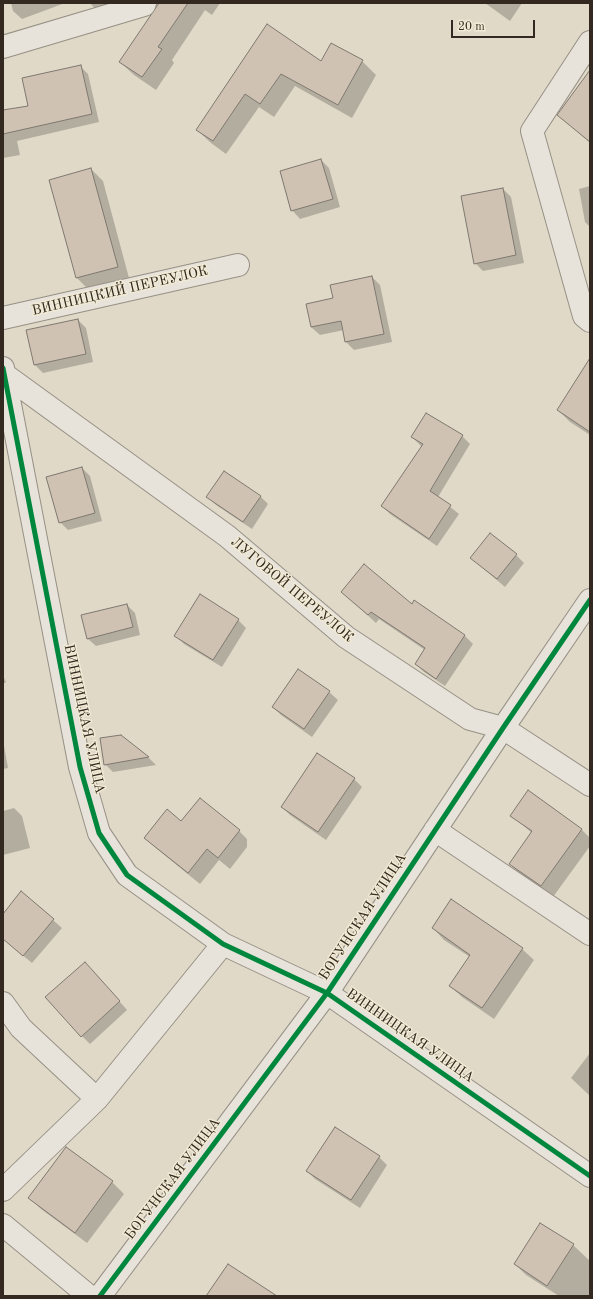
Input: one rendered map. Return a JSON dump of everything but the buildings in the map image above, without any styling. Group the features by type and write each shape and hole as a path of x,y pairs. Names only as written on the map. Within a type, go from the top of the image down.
{"street":[{"path":"3,47 144,5 145,3"},
{"path":"590,42 532,131 584,316 590,321"},
{"name":"ВИННИЦКИЙ ПЕРЕУЛОК","path":"3,318 238,265"},
{"name":"ЛУГОВОЙ ПЕРЕУЛОК","path":"4,372 227,536 346,637 470,719 502,728 590,784"},
{"name":"ВИННИЦКАЯ УЛИЦА","path":"4,372 80,767 99,833 127,875 223,944 327,993 590,1176"},
{"name":"БОГУНСКАЯ УЛИЦА","path":"100,1296 327,993 502,728 590,600"},
{"path":"435,830 590,934"},
{"path":"3,1190 97,1099 223,944"},
{"path":"3,1003 21,1028 97,1099"},
{"path":"3,1225 89,1296"}],"cycle path":[{"path":"3,368 80,767 99,833 127,875 223,944 327,993 590,1176"},
{"path":"100,1296 327,993 590,600"}]}
